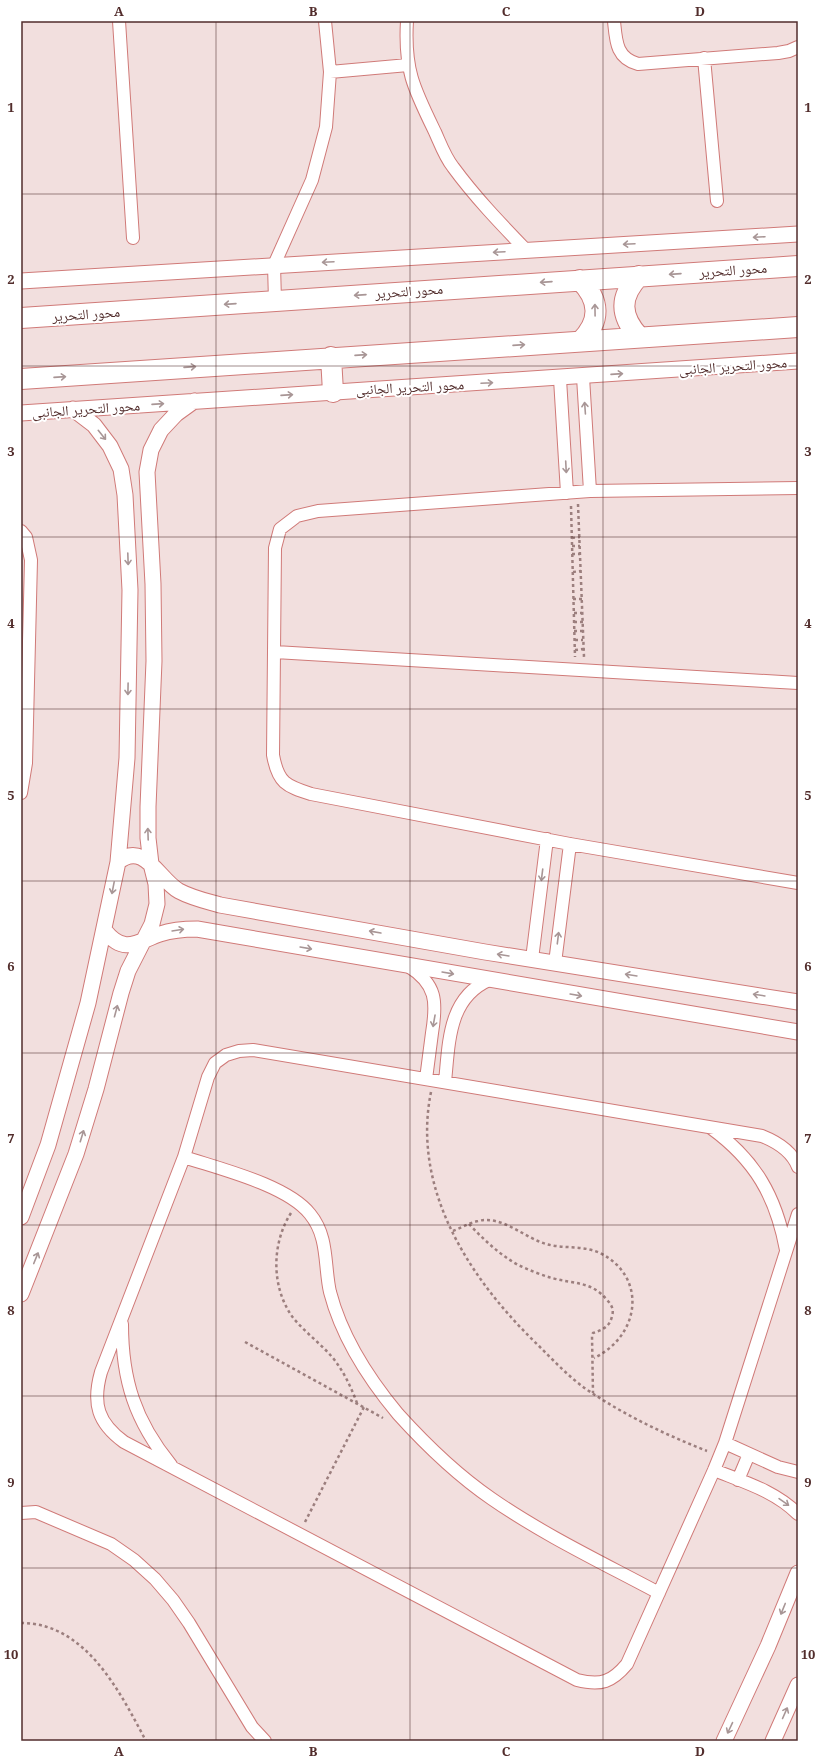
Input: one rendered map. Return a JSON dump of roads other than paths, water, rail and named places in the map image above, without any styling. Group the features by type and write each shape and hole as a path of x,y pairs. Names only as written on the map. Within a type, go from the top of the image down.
{"main road":[{"name":"محور التحرير","path":"21,318 798,266"},
{"path":"639,276 628,290 624,307 626,318 631,329 639,338"},
{"path":"580,280 588,288 594,298 596,310 594,321 589,332 581,341"},
{"path":"21,379 798,327"},
{"path":"331,358 334,392"}],"street":[{"path":"119,21 133,238"},
{"path":"275,301 274,265 312,180 320,154 329,100 330,72 325,21"},
{"path":"407,21 406,43 408,65 415,91 451,166 485,207 526,250"},
{"path":"614,21 617,46 625,58 638,64 790,51 798,47"},
{"path":"704,58 717,201"},
{"path":"330,72 408,65"},
{"path":"21,281 798,234"},
{"name":"محور التحرير الجانبى","path":"21,413 583,377 798,361"},
{"path":"583,377 590,491"},
{"path":"560,378 572,492"},
{"path":"21,1294 76,1154 128,971 152,924 157,904 156,884 151,864 148,807 154,661 153,584 147,472 152,450 161,430 176,414 194,401"},
{"path":"21,1217 48,1145 88,1004 105,931 118,862 127,758 130,590 126,495 121,470 110,446 94,425 73,409"},
{"path":"795,881 570,844 312,794 290,787 276,772 274,755 275,548 280,529 297,516 318,511 590,491 798,488"},
{"path":"126,495 149,494"},
{"path":"21,531 26,538 31,560 21,793"},
{"path":"275,652 798,683"},
{"path":"532,959 547,839"},
{"path":"555,963 570,844"},
{"path":"118,862 126,857 139,856 146,859 163,878 178,891 220,905 555,963 798,1002"},
{"path":"105,931 118,943 135,945 142,941 180,929 197,929 798,1032"},
{"path":"407,965 426,980 432,990 435,1002 435,1080"},
{"path":"435,1080 459,1006 472,990 489,980"},
{"path":"798,1167 788,1151 776,1141 762,1136 253,1050 239,1050 226,1055 215,1063 208,1077 184,1156 122,1316 96,1388 96,1404 102,1420 111,1433 124,1442 578,1680 591,1683 605,1682 618,1675 627,1664 720,1456 798,1214"},
{"path":"708,1126 726,1139 755,1170 776,1208 786,1251"},
{"path":"184,1156 282,1190 310,1214 320,1230 326,1255 330,1290 340,1324 356,1355 389,1401 421,1439 449,1465 491,1499 526,1521 659,1593"},
{"path":"122,1316 124,1364 133,1402 146,1430 159,1450 175,1469"},
{"path":"724,1443 778,1467 798,1472"},
{"path":"738,1480 749,1454"},
{"path":"714,1470 768,1492 786,1503 798,1514"},
{"path":"21,1503 36,1512 111,1544 134,1560 155,1579 173,1600 189,1623 252,1726 265,1741"},
{"path":"21,1513 36,1512"},
{"path":"724,1741 768,1646 798,1573"},
{"path":"773,1741 798,1685"},
{"path":"252,1726 257,1741"}]}
